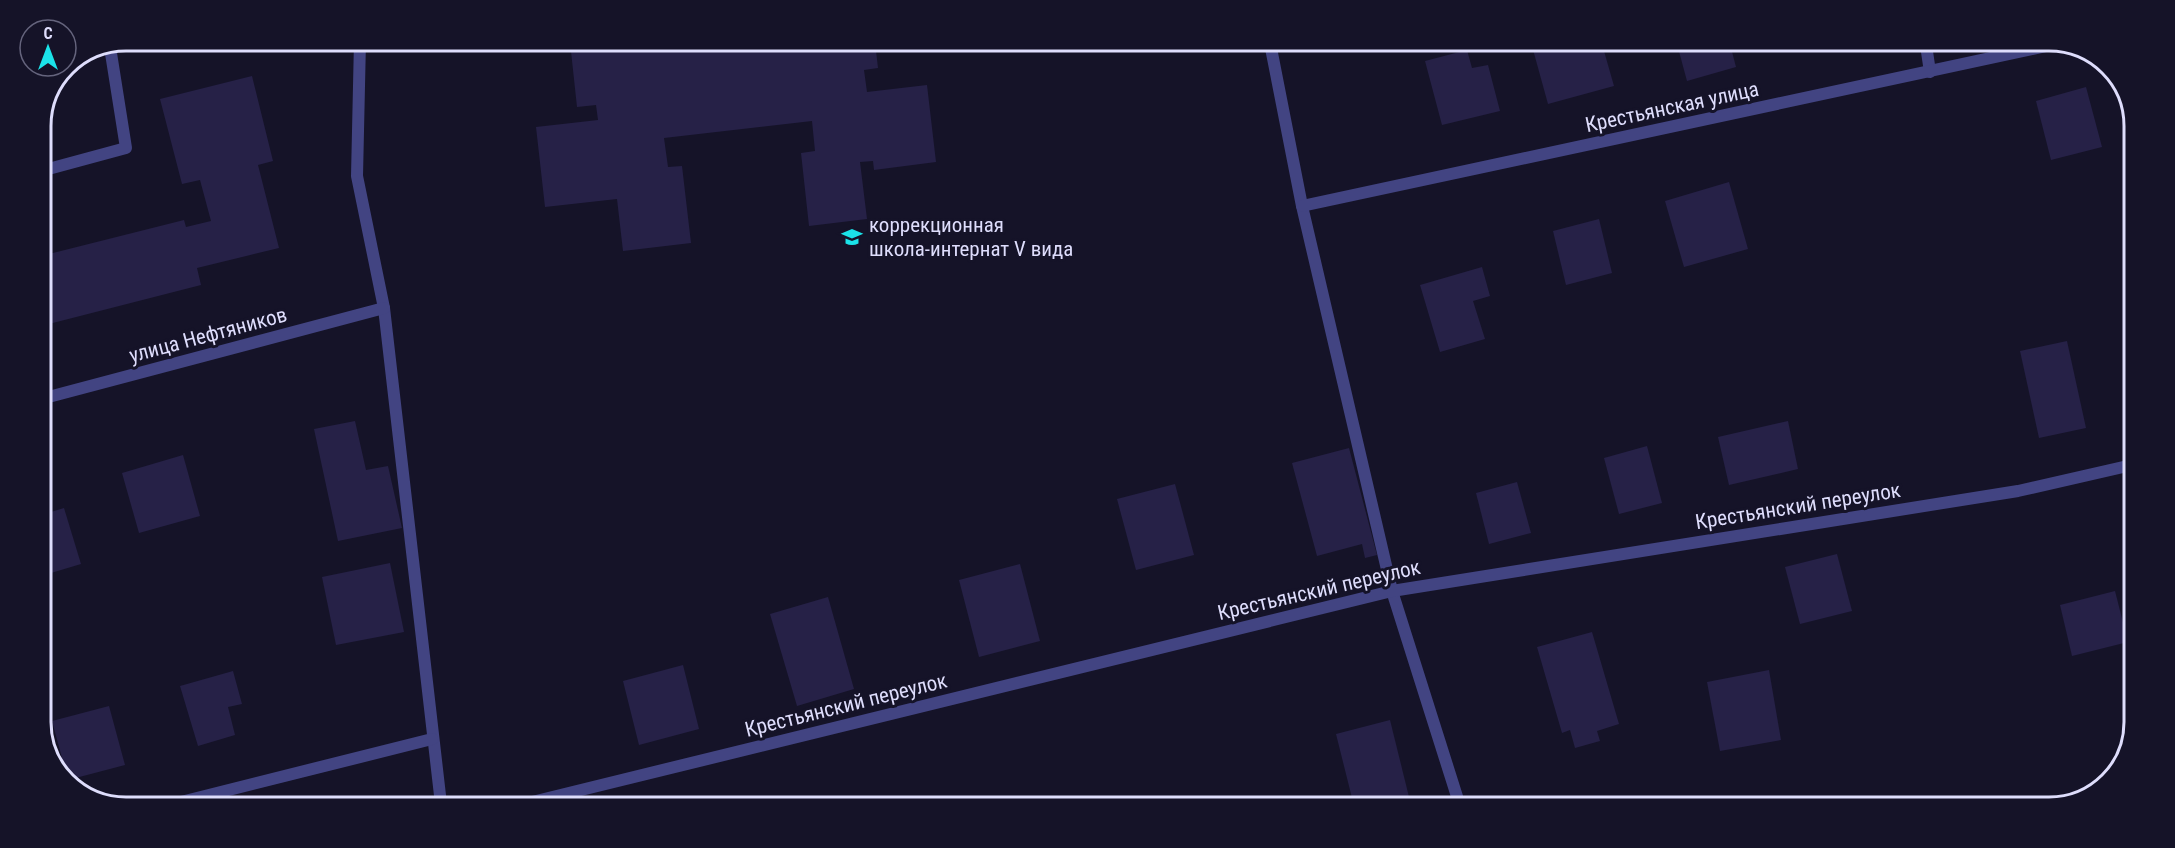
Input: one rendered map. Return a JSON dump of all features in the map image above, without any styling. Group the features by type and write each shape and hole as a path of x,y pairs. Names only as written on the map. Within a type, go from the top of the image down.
{"street":[{"path":"360,51 357,176 384,308 440,797"},
{"path":"1272,51 1302,206 1392,591 1457,797"},
{"path":"1927,51 1930,72"},
{"name":"Крестьянская улица","path":"1302,206 2024,51"},
{"path":"51,168 126,148 111,52"},
{"name":"улица Нефтяников","path":"51,396 384,308"},
{"name":"Крестьянский переулок","path":"553,797 1392,591 2018,491 2124,467"},
{"path":"201,797 432,739"}],"building":[{"path":"571,51 876,51 878,68 864,70 867,92 927,85 936,162 874,170 873,161 860,162 867,219 809,226 801,153 815,151 812,121 664,138 668,167 682,166 691,243 623,251 617,199 545,207 536,127 598,120 596,105 577,107"},
{"path":"1467,51 1472,68 1488,65 1500,111 1442,125 1425,61"},
{"path":"1533,51 1604,51 1614,86 1548,104"},
{"path":"1679,51 1732,51 1736,67 1687,81"},
{"path":"252,76 273,161 258,165 279,248 197,268 201,285 51,323 51,253 184,220 186,227 211,221 200,180 182,184 160,99"},
{"path":"2086,87 2102,147 2051,160 2036,101"},
{"path":"1729,182 1748,249 1684,267 1665,201"},
{"path":"1599,219 1612,273 1566,285 1553,231"},
{"path":"1482,267 1490,296 1473,301 1485,339 1440,352 1420,285"},
{"path":"2067,341 2086,428 2039,438 2020,351"},
{"path":"355,421 366,470 388,466 402,528 338,541 314,429"},
{"path":"1788,421 1798,469 1729,485 1718,437"},
{"path":"1647,446 1662,503 1619,514 1604,458"},
{"path":"1349,448 1377,555 1365,558 1362,544 1317,556 1292,463"},
{"path":"183,455 200,516 139,533 122,473"},
{"path":"1517,482 1531,533 1489,544 1476,493"},
{"path":"1175,484 1194,555 1136,570 1117,499"},
{"path":"64,508 81,564 51,573 51,512"},
{"path":"1837,554 1852,611 1800,624 1785,567"},
{"path":"390,563 404,632 336,645 322,577"},
{"path":"1020,564 1040,641 979,657 959,580"},
{"path":"2115,591 2124,626 2124,643 2072,656 2060,605"},
{"path":"828,597 854,689 797,706 770,614"},
{"path":"1592,632 1619,724 1597,731 1600,741 1575,748 1570,730 1562,733 1537,647"},
{"path":"683,665 699,729 639,745 623,681"},
{"path":"1769,670 1781,740 1720,751 1707,682"},
{"path":"233,671 242,704 228,707 235,735 198,746 180,686"},
{"path":"109,706 125,765 76,778 64,764 52,721"},
{"path":"1390,720 1409,797 1352,797 1336,734"}],"place":[{"name":"коррекционная школа-интернат V вида","path":"852,237"}]}
